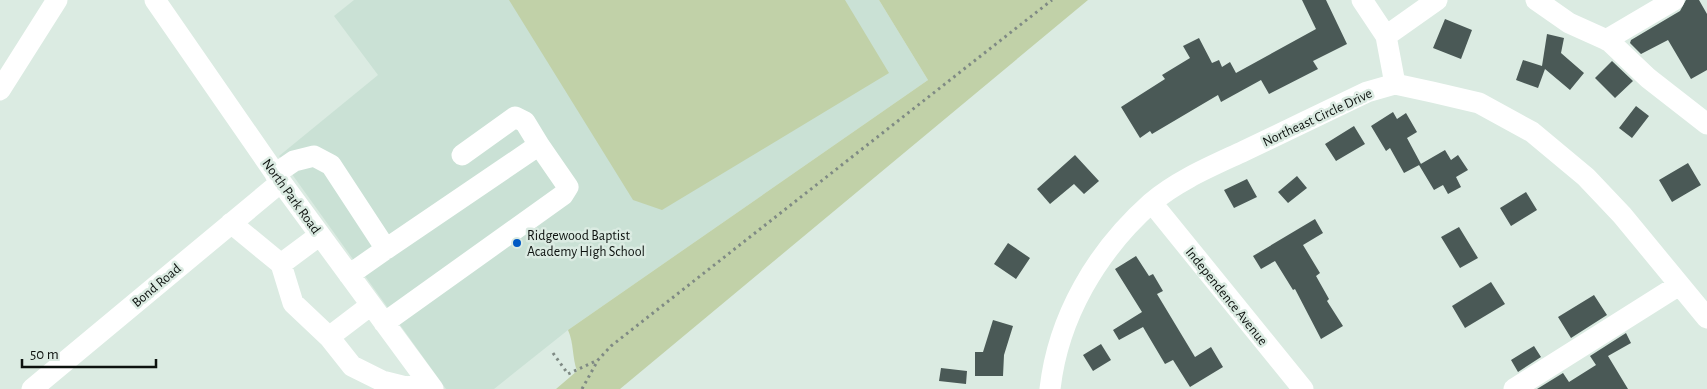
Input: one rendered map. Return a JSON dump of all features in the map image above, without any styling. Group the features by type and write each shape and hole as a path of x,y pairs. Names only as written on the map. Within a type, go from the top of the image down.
{"street":[{"path":"0,90 57,0"},
{"name":"North Park Road","path":"155,0 278,178 431,387"},
{"path":"1362,0 1386,36 1396,84"},
{"path":"1386,36 1437,0"},
{"path":"1536,0 1569,23 1606,40 1621,50 1648,78 1706,124"},
{"path":"1606,40 1674,0"},
{"name":"Northeast Circle Drive","path":"1050,389 1053,367 1074,303 1106,250 1152,203 1187,178 1367,92 1396,84 1479,103 1532,132 1586,177 1622,215 1707,318"},
{"path":"384,323 563,195 568,187 525,122 515,117 462,155"},
{"path":"349,275 539,145"},
{"name":"Bond Road","path":"32,389 231,223 294,161 314,156 331,165 386,249"},
{"name":"Independence Avenue","path":"1152,203 1303,389"},
{"path":"231,223 281,264 293,303 329,337 352,366 382,381 406,387 431,387"},
{"path":"281,264 320,235"},
{"path":"1514,389 1680,285"},
{"path":"329,337 371,305"}],"path":[{"path":"582,389 598,360 611,346 1052,0"},
{"path":"553,353 568,374 582,365 598,360"}],"shaded area":[{"name":"Ridgewood Baptist Academy High School","path":"354,0 879,0 928,80 568,330 494,389 446,389 279,156 378,75 334,16"}],"green space":[{"path":"509,0 845,0 889,73 662,210 633,200"},
{"path":"879,0 1088,0 620,389 556,389 577,371 568,330 928,80"}],"building":[{"path":"1302,0 1326,0 1347,44 1313,61 1318,69 1269,94 1261,80 1221,102 1218,95 1152,134 1150,131 1140,138 1121,107 1165,79 1162,75 1190,58 1183,46 1199,38 1212,63 1219,60 1222,67 1230,62 1236,73 1316,29"},
{"path":"1686,0 1699,0 1707,14 1707,70 1691,79 1668,40 1641,54 1630,43 1631,40 1680,11"},
{"path":"1445,19 1472,30 1461,59 1433,48"},
{"path":"1547,34 1564,38 1561,53 1584,73 1570,90 1545,69 1538,88 1516,80 1523,60 1542,66"},
{"path":"1612,61 1633,81 1615,98 1595,78"},
{"path":"1636,106 1649,116 1632,138 1619,128"},
{"path":"1393,112 1397,119 1406,113 1417,132 1407,138 1421,164 1404,173 1390,148 1386,151 1371,126"},
{"path":"1354,126 1365,144 1336,161 1325,144"},
{"path":"1445,150 1451,160 1458,155 1468,170 1456,177 1461,187 1448,194 1443,185 1434,190 1419,165"},
{"path":"1075,155 1099,181 1084,194 1074,184 1050,204 1037,189"},
{"path":"1688,163 1701,185 1672,202 1659,180"},
{"path":"1297,176 1307,188 1288,203 1278,192"},
{"path":"1247,179 1257,197 1234,208 1224,190"},
{"path":"1526,192 1537,210 1511,226 1500,208"},
{"path":"1315,219 1323,233 1303,245 1320,273 1316,276 1329,299 1327,301 1343,326 1321,339 1295,289 1293,290 1275,261 1261,269 1253,256"},
{"path":"1459,227 1478,258 1460,268 1441,237"},
{"path":"1008,243 1030,258 1016,279 994,264"},
{"path":"1136,256 1149,276 1153,274 1163,291 1157,294 1195,357 1211,347 1223,367 1190,387 1173,360 1165,364 1143,327 1119,340 1113,330 1142,312 1115,269"},
{"path":"1491,282 1505,304 1465,328 1452,306"},
{"path":"1594,295 1607,315 1571,338 1558,317"},
{"path":"993,320 1013,326 1004,355 1003,376 975,376 975,352 983,352"},
{"path":"1626,333 1631,343 1608,356 1628,389 1537,389 1563,373 1569,382 1596,365 1590,356"},
{"path":"1101,344 1111,360 1093,371 1083,355"},
{"path":"1534,346 1541,357 1518,372 1511,360"},
{"path":"941,368 967,371 966,384 939,381"}],"place":[{"name":"Ridgewood Baptist Academy High School","path":"517,243"}]}
